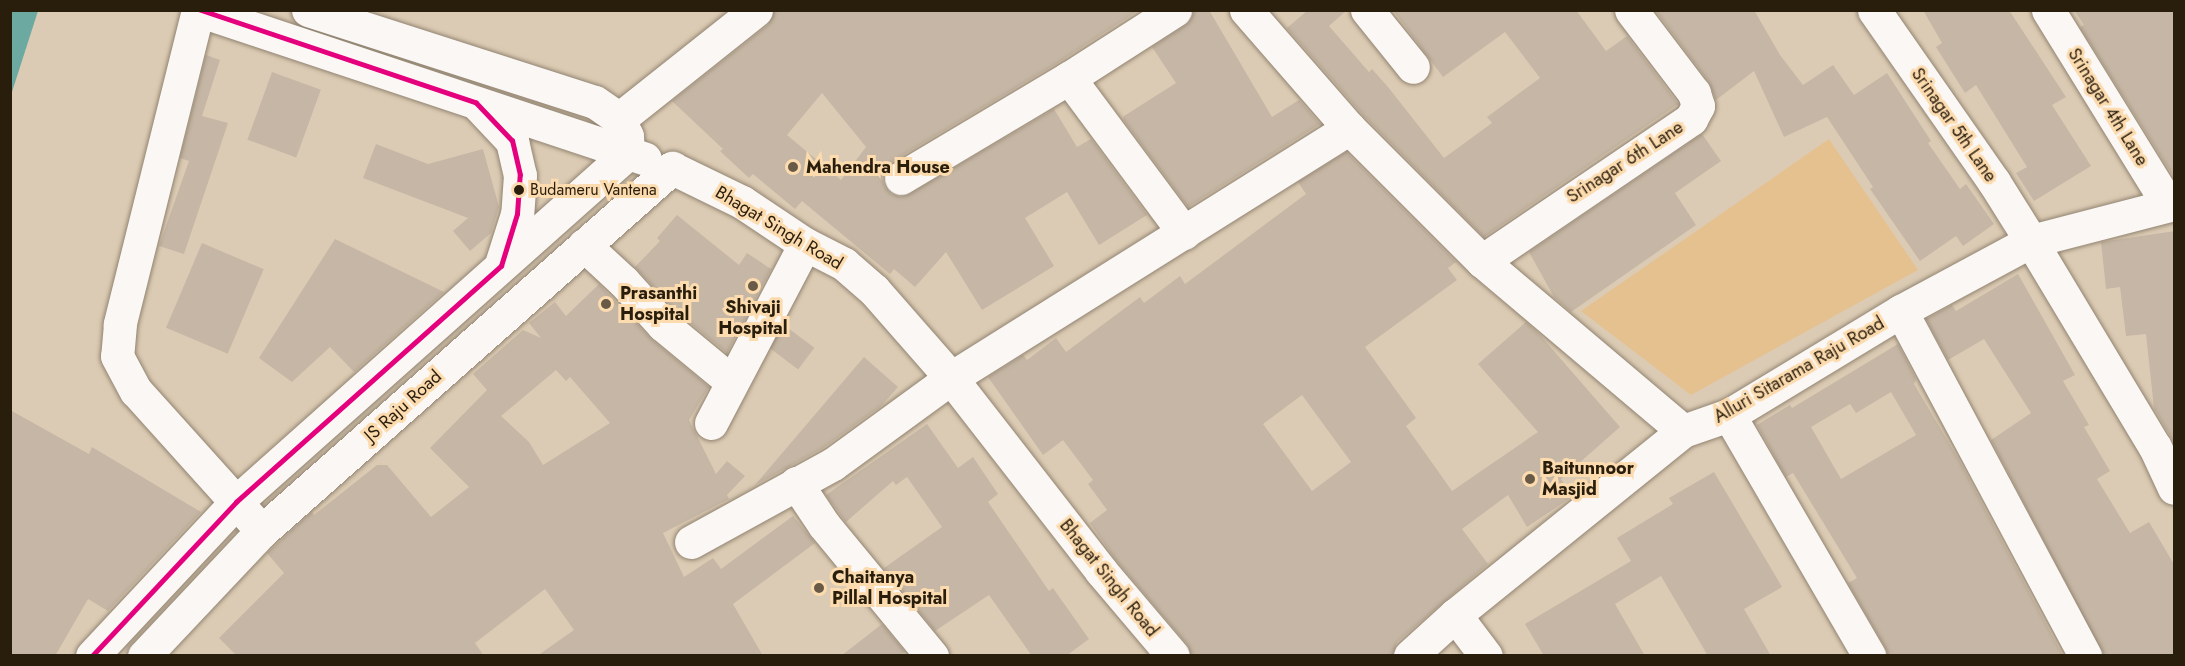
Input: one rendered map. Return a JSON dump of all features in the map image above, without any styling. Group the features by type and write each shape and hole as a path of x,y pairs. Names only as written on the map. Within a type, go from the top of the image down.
{"street":[{"name":"Bhagat Singh Road","path":"198,10 672,168 742,202 805,244 844,264 874,290 951,378 1101,571 1173,656"},
{"path":"198,10 120,324 117,356 136,391 262,531"},
{"path":"92,656 236,502 628,153 627,136 619,118 586,99 308,10"},
{"path":"619,118 756,10"},
{"path":"901,178 1069,78 1175,10"},
{"path":"1246,10 1349,128 1482,261 1683,431"},
{"path":"1367,10 1413,68"},
{"name":"Srinagar 6th Lane","path":"1482,261 1691,119 1698,106 1694,93 1631,10"},
{"name":"Srinagar 5th Lane","path":"1874,10 1994,182 2165,446 2175,488"},
{"name":"Srinagar 4th Lane","path":"2048,10 2171,204"},
{"path":"1069,78 1184,233"},
{"path":"476,103 512,141 520,175 517,214 501,266"},
{"path":"691,542 833,464 951,378 1349,128"},
{"name":"JS Raju Road","path":"144,656 262,531 672,168"},
{"name":"Alluri Sitarama Raju Road","path":"1410,656 1455,615 1683,431 1729,415 1901,311 2031,241 2171,204"},
{"path":"711,423 731,381 805,244"},
{"path":"584,245 624,282 663,325 731,381"},
{"path":"1901,311 2085,656"},
{"path":"1729,415 1869,656"},
{"path":"796,483 824,525 932,656"},
{"path":"1455,615 1486,656"}],"shaded area":[{"path":"1829,139 1918,270 1691,395 1581,311"}],"water":[{"path":"10,11 38,11 11,95"}],"building":[{"path":"774,10 1139,10 1059,62 891,162 884,169 882,179 891,194 901,197 910,194 1054,109 1077,147 1091,139 1147,215 1099,245 1067,192 1025,218 1054,266 982,310 946,252 915,287 894,269 890,274 802,201 795,209 753,174 749,178 720,151 723,149 672,101 768,25","holes":["822,93 866,147 841,180 787,135"]},
{"path":"1194,10 1209,10 1272,117 1299,100 1320,124 1188,207 1123,119 1124,116 1176,83 1152,47 1186,25"},
{"path":"1308,10 1347,10 1329,26 1369,72 1372,69 1388,87 1444,158 1492,123 1487,117 1540,78 1505,32 1443,77 1393,10 1576,10 1606,51 1627,36 1678,104 1484,237 1363,115 1287,28"},
{"path":"1655,10 1754,10 1780,55 1803,85 1833,65 1854,95 1887,73 1931,141 1928,143 1960,189 1966,184 1994,224 1963,246 1956,236 1920,261 1870,189 1873,187 1827,117 1784,137 1754,71 1716,100 1709,82"},
{"path":"1923,10 2009,10 2066,97 2052,105 2091,166 2034,201 2016,173 2027,167 1976,85 1965,93 1936,47 1942,43"},
{"path":"2074,10 2175,10 2175,179 2080,27 2084,25"},
{"path":"206,55 220,60 202,116 228,123 184,254 159,246 189,161 180,158"},
{"path":"272,72 321,90 296,157 247,140"},
{"path":"1702,134 1721,161 1675,193 1696,225 1571,312 1554,297 1529,252"},
{"path":"376,144 428,164 483,149 499,207 491,233 470,251 453,231 468,218 363,178"},
{"path":"1346,152 1456,262 1448,268 1457,280 1365,347 1416,418 1406,426 1452,491 1538,432 1478,364 1526,322 1620,427 1561,479 1573,496 1527,527 1508,495 1462,529 1488,564 1397,642 1392,656 1191,656 1187,644 1116,560 1090,523 1107,510 1088,484 1093,480 1063,440 1043,455 988,377 1023,355 1027,360 1056,338 1066,352 1140,297 1144,303 1180,276 1185,284 1306,194 1298,182","holes":["1302,395 1351,462 1312,491 1263,424"]},
{"path":"677,215 739,265 747,253 771,269 727,353 676,311 635,267 660,241 657,238"},
{"path":"2175,231 2175,444 2154,408 2146,334 2126,336 2120,287 2106,289 2101,242"},
{"path":"335,239 444,292 354,372 330,347 292,382 259,358"},
{"path":"202,243 264,269 228,354 166,328"},
{"path":"2018,274 2075,375 2063,381 2089,425 2084,427 2110,471 2097,479 2130,533 2149,522 2175,566 2175,656 2104,656 1991,440 2031,413 1984,339 1948,360 1926,319 1952,305 1956,311"},
{"path":"599,284 651,339 709,387 689,420 716,474 727,461 745,476 727,495 729,499 663,533 684,577 713,558 721,569 793,516 815,543 733,604 763,656 537,656 574,630 545,589 475,643 484,656 237,656 219,638 284,573 267,553 312,512 314,515 377,465 387,465 431,517 469,487 430,448 487,390 473,374 523,330 541,338 529,323 555,302 566,316","holes":["556,370 566,381 570,377 610,423 543,465 529,442 501,416"]},
{"path":"784,325 814,348 798,369 768,347"},
{"path":"1898,344 1916,379 1914,384 1959,460 2063,656 1888,656 1848,583 1857,578 1793,473 1786,477 1757,425 1790,405 1792,408","holes":["1891,392 1916,435 1841,479 1811,427 1850,404 1856,413"]},
{"path":"864,357 898,387 881,406 823,448 755,485"},
{"path":"10,410 89,454 92,447 201,512 108,611 88,599 55,656 10,656"},
{"path":"927,424 958,468 973,457 998,494 988,502 1049,591 1053,588 1089,639 1066,656 1032,656 989,595 935,631 884,568 942,527 907,477 896,485 893,481 846,522 826,495"},
{"path":"1714,472 1782,587 1744,609 1771,656 1708,656 1661,576 1615,604 1645,656 1544,656 1525,624 1631,561 1617,538 1673,504 1669,498"},
{"path":"882,624 905,652 900,656 841,656"}],"transit line":[{"path":"92,656 236,502 501,266 517,214 520,175 512,141 476,103 199,10"}],"place":[{"name":"Mahendra House","path":"793,167"},
{"name":"Budameru Vantena","path":"519,190"},
{"name":"Shivaji Hospital","path":"753,286"},
{"name":"Prasanthi Hospital","path":"606,304"},
{"name":"Baitunnoor Masjid","path":"1530,479"},
{"name":"Chaitanya Pillal Hospital","path":"819,588"}]}
